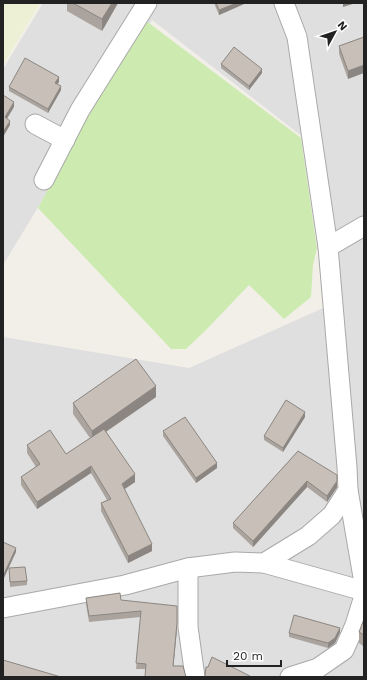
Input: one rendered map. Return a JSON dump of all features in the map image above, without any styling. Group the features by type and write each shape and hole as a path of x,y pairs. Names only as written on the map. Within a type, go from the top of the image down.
{"street":[{"path":"44,180 80,110 147,3"},
{"path":"284,3 297,37 328,246 348,467 348,490 364,584"},
{"path":"35,124 65,140"},
{"path":"328,246 364,226"},
{"path":"264,563 308,536 332,515 348,490"},
{"path":"3,608 125,585 188,568 235,562 264,563 364,591"},
{"path":"188,568 188,627 195,677"},
{"path":"290,677 318,668 344,650 355,625 364,596"}],"shaded area":[{"path":"43,3 364,3 364,677 3,677 3,337 189,368 341,300 321,151 152,20 3,265 3,69"}],"green space":[{"path":"3,3 40,3 3,65"},
{"path":"141,17 301,138 317,248 313,265 311,297 284,319 249,285 186,349 171,349 38,208"}],"building":[{"path":"73,3 112,3 102,19"},
{"path":"216,3 237,3 219,10"},
{"path":"364,37 364,65 348,71 339,46"},
{"path":"234,47 262,69 249,86 221,64"},
{"path":"25,58 59,77 55,83 61,86 48,109 9,87"},
{"path":"3,95 14,102 5,117 10,121 3,132"},
{"path":"136,359 156,386 92,431 73,403"},
{"path":"286,400 305,412 283,448 264,436"},
{"path":"185,417 217,463 196,478 163,431"},
{"path":"104,429 135,474 122,484 152,544 128,556 101,503 111,499 91,466 37,502 21,477 40,464 27,445 50,430 66,454"},
{"path":"298,451 337,475 337,481 327,496 307,481 253,541 233,523"},
{"path":"3,542 16,548 4,574 3,574"},
{"path":"25,567 27,581 10,582 9,568"},
{"path":"120,593 121,600 177,606 173,666 183,666 186,677 145,677 146,664 136,663 141,611 89,616 86,598"},
{"path":"294,615 340,628 335,638 328,643 289,633"},
{"path":"364,619 364,635 359,632"},
{"path":"212,657 250,677 204,677 206,667 208,667"},
{"path":"3,660 61,677 3,677"}]}
